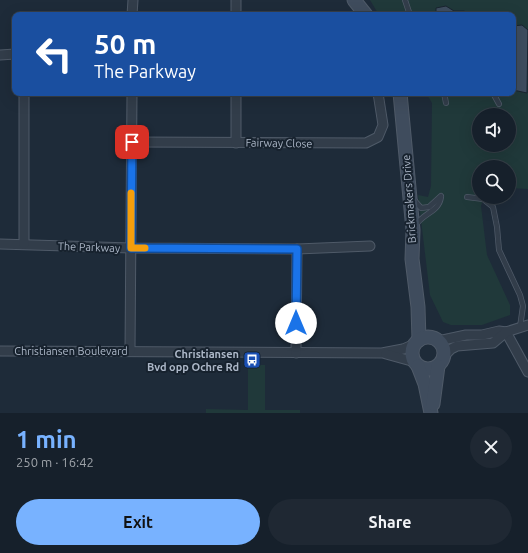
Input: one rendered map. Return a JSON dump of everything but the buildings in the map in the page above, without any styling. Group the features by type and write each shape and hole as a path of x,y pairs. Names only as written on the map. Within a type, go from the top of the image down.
{"street":[{"path":"132,12 133,0"},
{"path":"236,0 236,12"},
{"path":"354,0 364,12"},
{"path":"0,55 12,54"},
{"path":"24,96 24,244"},
{"path":"130,351 132,96"},
{"path":"236,96 236,143"},
{"name":"Fairway Close","path":"132,142 359,144 372,141 378,137 383,125 378,96"},
{"name":"Brickmakers Drive","path":"400,96 413,230 412,259"},
{"name":"Brickmakers Drive","path":"405,139 400,176 401,193 405,232 412,259 418,307 417,342"},
{"name":"The Parkway","path":"0,244 131,248 297,249 370,246"},
{"path":"296,353 297,249"},
{"name":"Brickmakers Drive","path":"418,307 436,340"},
{"path":"416,364 428,370 440,361 451,349 457,346 487,344 496,341 506,332 524,326"},
{"path":"436,340 466,335 482,335 499,331 506,332"},
{"path":"506,332 527,368"},
{"path":"429,337 436,340 443,348 432,413 425,384 412,353 417,342 429,337"},
{"name":"Christiansen Boulevard","path":"0,351 382,353 403,349 417,342"},
{"name":"Christiansen Boulevard","path":"382,353 416,364"}],"lane":[{"path":"404,0 409,12"},
{"path":"445,96 446,103"},
{"path":"495,96 499,104"},
{"path":"408,175 413,196 420,208 429,207 441,196 438,208 418,221 413,230"},
{"path":"467,197 483,199 493,207 499,250 520,295 523,306 524,326"}],"green space":[{"path":"370,0 528,0 528,189 516,188 516,160 472,160 472,204 482,204 487,255 510,305 510,315 482,325 451,325 443,322 430,295 418,195 428,197 431,186 432,103 428,96 516,96 516,12 377,12"},
{"path":"248,365 265,365 265,410 300,410 300,413 206,413 206,409 248,410"}],"slow traffic":[{"path":"131,193 131,248 145,248"}],"place":[{"name":"Christiansen Bvd opp Ochre Rd","path":"252,360"}],"route":[{"path":"132,142 131,248 297,249 296,323"}]}
